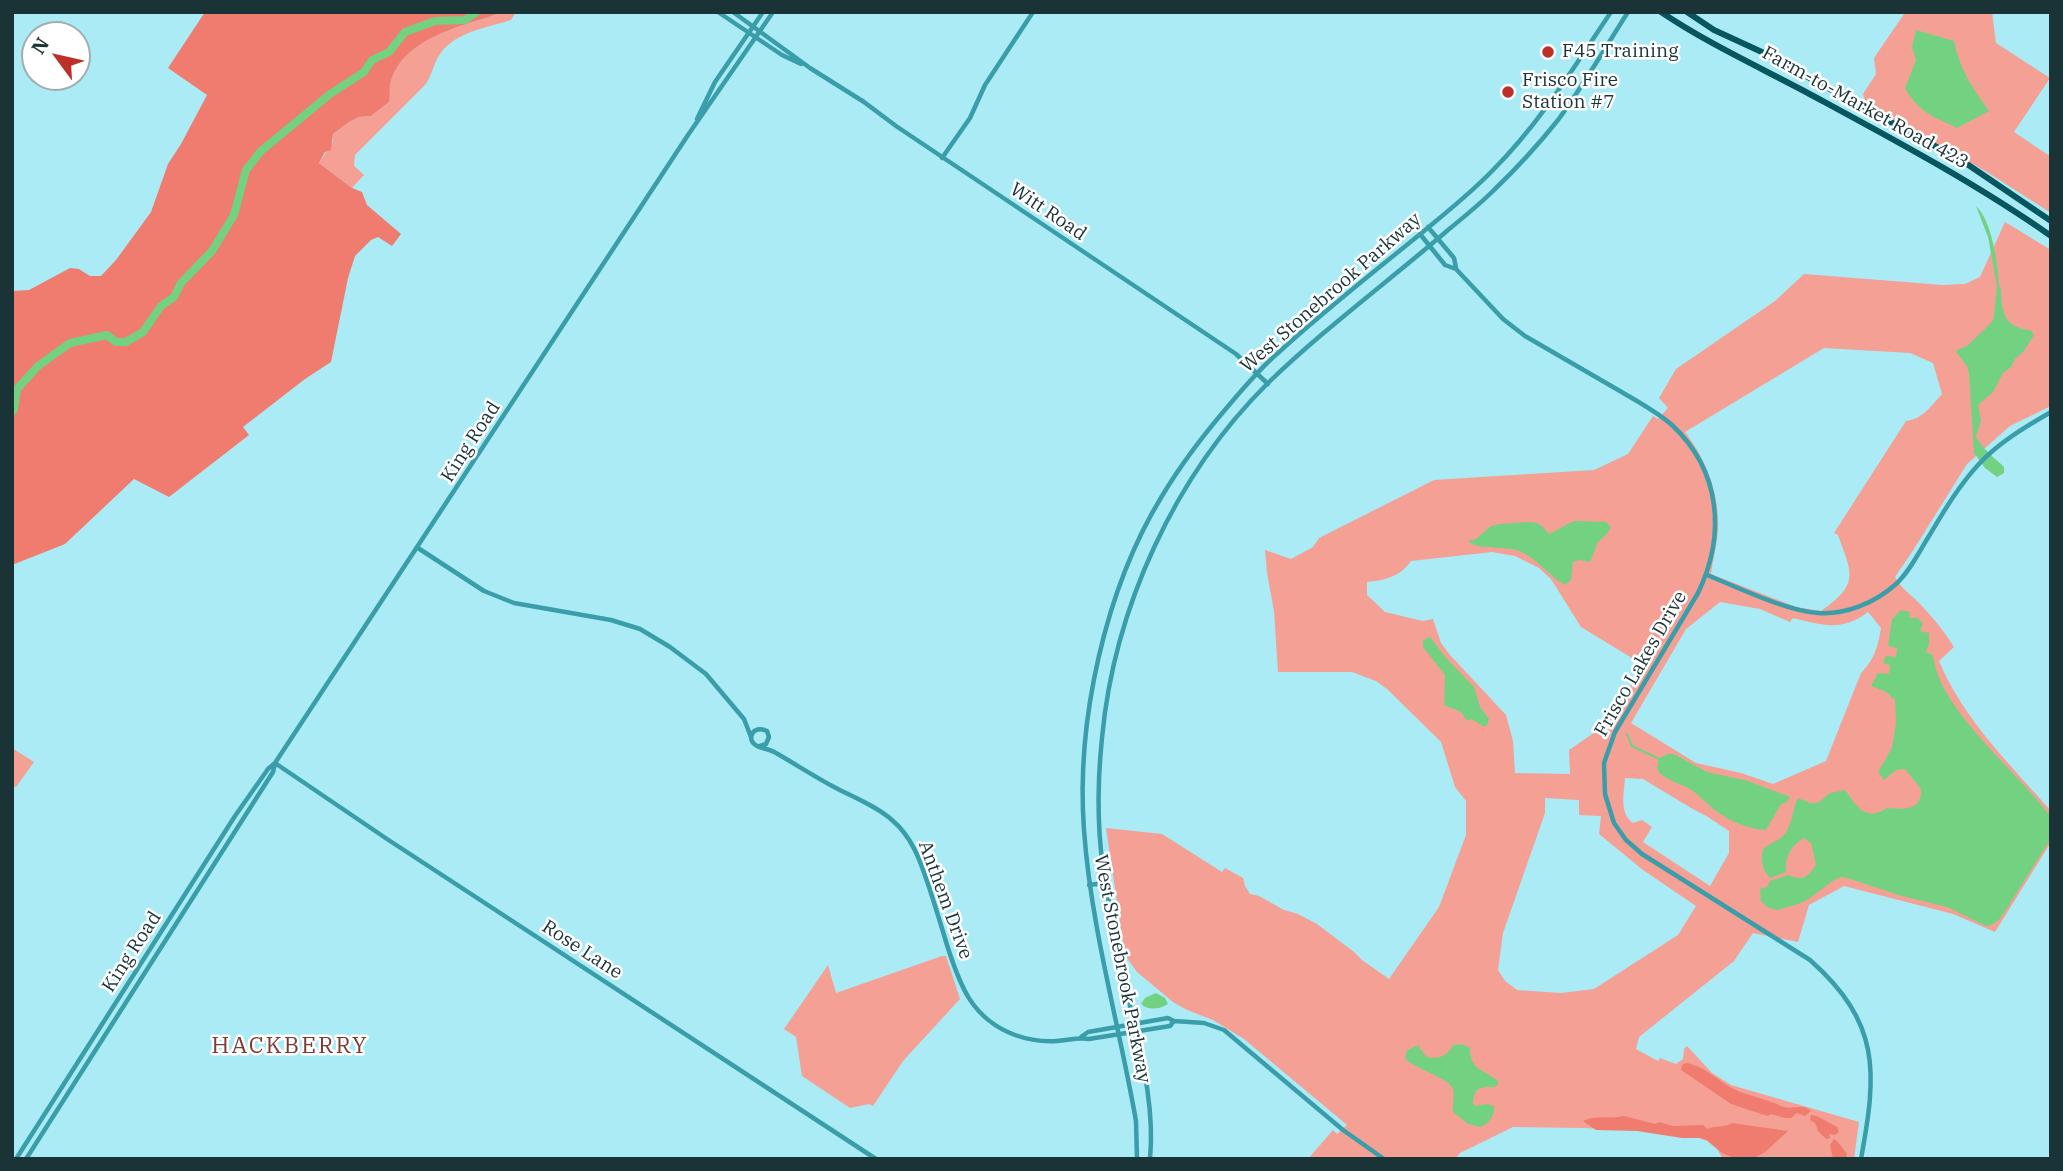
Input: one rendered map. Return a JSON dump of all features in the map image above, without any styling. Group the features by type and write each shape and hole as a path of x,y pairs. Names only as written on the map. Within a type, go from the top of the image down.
{"main road":[{"name":"Farm-to-Market Road 423","path":"1661,12 1698,36 1974,186 2051,236"},
{"name":"Farm-to-Market Road 423","path":"1687,12 1714,30 1764,53 1964,162 2051,221"},
{"path":"1757,66 1764,53"},
{"path":"1850,117 1857,103"}],"street":[{"name":"Witt Road","path":"718,12 782,55 810,68"},
{"name":"Witt Road","path":"733,12 942,158 1236,354 1268,384"},
{"name":"King Road","path":"688,135 715,82 763,12"},
{"name":"King Road","path":"16,1159 217,844 268,769 275,763 688,135 773,12"},
{"path":"942,158 970,118 985,85 1034,12"},
{"name":"West Stonebrook Parkway","path":"1137,1159 1136,1121 1089,886 1083,816 1084,752 1095,670 1110,617 1141,536 1162,495 1201,438 1237,395 1287,345 1472,190 1518,144 1556,96 1611,12"},
{"name":"West Stonebrook Parkway","path":"1150,1159 1147,1087 1105,883 1099,823 1102,738 1114,664 1129,611 1155,543 1181,496 1214,447 1268,384 1491,193 1558,119 1628,12"},
{"name":"Frisco Lakes Drive","path":"1428,227 1454,258 1456,269"},
{"name":"Frisco Lakes Drive","path":"1420,234 1445,265 1456,269 1503,319 1525,336 1646,406 1677,431 1692,449 1703,470 1711,494 1716,529 1707,575 1615,732 1604,763 1605,794 1614,823 1634,847 1658,866 1810,960 1849,1002 1863,1032 1872,1074 1861,1159"},
{"path":"1707,575 1798,610 1821,613 1859,607 1879,597 1900,580 1955,494 1978,465 2012,435 2051,412"},
{"path":"418,548 484,591 514,603 611,620 640,629 706,674 744,719 754,744 766,744 769,737"},
{"path":"744,719 767,731 771,745 778,754"},
{"path":"751,737 754,731 760,728"},
{"name":"Anthem Drive","path":"760,746 885,814 900,827 920,860 960,982 979,1012 1000,1028 1026,1038 1054,1041 1168,1018 1174,1021 1204,1023 1224,1030 1373,1155"},
{"name":"King Road","path":"26,1159 273,772 275,763"},
{"name":"Rose Lane","path":"275,763 876,1159"},
{"path":"217,844 224,848"},
{"path":"1089,886 1105,883"},
{"path":"149,952 155,957"},
{"name":"Anthem Drive","path":"1080,1037 1089,1040 1170,1026 1174,1021"},
{"path":"1373,1155 1384,1159"}],"shaded area":[{"path":"205,12 503,12 438,35 409,53 398,66 390,83 389,102 371,116 359,117 333,134 331,150 325,152 319,163 352,188 362,192 367,205 401,234 392,246 378,237 371,240 355,256 331,362 243,427 249,435 169,497 134,479 65,544 12,565 12,291 29,290 70,268 79,269 90,276 101,276 151,212 168,164 207,95 168,68"},
{"path":"503,12 516,12 511,20 462,36 446,47 425,85 355,155 354,166 364,175 352,188 319,163 333,142 333,134 359,117 371,116 389,102 391,81 398,66 409,53 438,35"},
{"path":"1903,12 1992,12 1996,43 2050,78 2014,132 2051,157 2051,213 1987,172 1866,104 1863,94 1876,74 1874,58"},
{"path":"1916,30 1954,41 1967,78 1989,111 1957,128 1927,113 1916,103 1905,88 1916,60 1912,47"},
{"path":"1976,206 1982,213 1993,243 2003,311 2014,326 2030,330 2034,335 2011,367 2003,373 1993,392 1978,405 1981,421 1976,436 1984,448 2004,467 2004,473 1997,477 1985,468 1974,453 1969,374 1967,366 1956,352 1967,346 1994,317 1997,286 1988,237"},
{"path":"2005,222 2051,250 2051,406 2010,426 1967,464 1895,577 1933,618 1954,647 1939,661 1974,722 2051,811 2051,842 1995,932 1953,914 1844,886 1809,905 1798,942 1753,933 1734,961 1639,1037 1636,1049 1658,1061 1660,1058 1676,1064 1683,1059 1687,1046 1712,1073 1731,1085 1859,1122 1854,1159 1723,1159 1717,1149 1707,1141 1690,1135 1633,1130 1513,1127 1460,1153 1455,1159 1308,1159 1333,1130 1337,1134 1347,1125 1244,1039 1213,1020 1173,1002 1137,972 1125,955 1106,828 1162,834 1222,872 1225,868 1243,878 1250,894 1317,924 1389,979 1439,907 1466,835 1466,801 1455,787 1441,742 1376,681 1352,672 1278,672 1274,611 1265,550 1291,559 1313,547 1319,538 1434,480 1594,470 1628,454 1653,416 1658,419 1668,408 1659,398 1676,369 1775,301 1804,274 1943,285 1965,284 1980,277","holes":["1824,348 1910,353 1933,363 1942,394 1922,415 1906,421 1834,533 1838,535 1843,548 1849,578 1842,593 1821,611 1796,607 1711,574 1718,530 1717,504 1705,466 1685,432","1492,552 1515,556 1539,568 1551,579 1581,627 1645,666 1601,728 1569,750 1570,774 1515,773 1513,741 1506,715 1450,655 1441,643 1433,619 1423,621 1385,612 1367,595 1367,582 1392,577 1411,561","1720,602 1760,609 1790,622 1793,618 1831,625 1849,622 1868,612 1881,628 1875,653 1861,673 1826,761 1773,784 1741,773 1696,763 1631,723 1686,629","1625,778 1643,779 1729,831 1729,853 1710,886 1643,842 1652,827 1642,820 1633,823 1626,814 1623,802","1545,798 1579,800 1579,815 1601,816 1599,834 1643,870 1696,906 1678,935 1594,989 1561,993 1517,990 1505,981 1498,970 1503,933 1545,813"]},
{"path":"1574,521 1606,522 1611,527 1598,542 1590,562 1573,562 1571,580 1565,585 1523,553 1477,546 1468,541 1476,539 1491,526 1500,524 1537,523 1549,534"},
{"path":"1901,610 1910,612 1909,618 1918,618 1923,624 1920,631 1929,633 1926,652 1933,655 1938,676 1964,719 2051,817 2051,837 2048,843 2004,913 1996,922 1986,926 1947,907 1841,877 1798,904 1777,910 1767,907 1761,901 1760,889 1767,887 1770,881 1788,875 1804,877 1816,865 1811,843 1804,838 1789,852 1786,872 1770,878 1762,864 1763,849 1786,832 1798,798 1818,803 1830,793 1845,790 1862,810 1873,814 1887,808 1910,807 1918,802 1921,789 1905,769 1896,770 1884,780 1878,772 1892,748 1896,723 1895,700 1886,692 1871,686 1878,673 1889,674 1890,665 1883,663 1886,656 1896,657 1897,648 1888,646 1892,619"},
{"path":"1430,637 1474,687 1480,707 1489,719 1487,726 1471,719 1467,721 1461,712 1444,705 1445,675 1423,647 1423,640"},
{"path":"12,748 34,762 16,787 12,786"},
{"path":"1667,754 1674,754 1707,772 1748,781 1790,797 1787,802 1781,804 1766,830 1744,826 1717,812 1690,789 1661,774 1658,761"},
{"path":"946,956 960,999 903,1061 873,1106 869,1104 850,1108 802,1076 796,1037 784,1029 828,965 836,993"},
{"path":"1156,993 1165,998 1168,1004 1147,1008 1141,1004 1145,998"},
{"path":"1462,1044 1470,1048 1475,1065 1498,1081 1495,1087 1482,1088 1475,1094 1473,1104 1476,1106 1494,1106 1491,1119 1481,1127 1468,1124 1453,1112 1454,1092 1450,1084 1405,1058 1407,1050 1419,1045 1427,1057 1435,1058 1449,1052 1453,1045"},
{"path":"1686,1063 1700,1067 1739,1091 1785,1107 1804,1107 1811,1111 1805,1116 1797,1113 1791,1118 1785,1118 1771,1114 1768,1116 1731,1104 1681,1070"},
{"path":"1811,1115 1837,1127 1839,1132 1835,1135 1829,1134 1830,1138 1826,1139 1810,1120"},
{"path":"1624,1116 1673,1126 1703,1125 1707,1129 1732,1123 1788,1131 1764,1153 1752,1159 1737,1159 1722,1153 1701,1138 1637,1131 1596,1130 1583,1121"},
{"path":"1834,1139 1847,1154 1846,1159 1833,1159 1830,1145"}],"waterway":[{"path":"12,412 17,389 38,366 70,343 107,335 116,342 126,342 143,332 161,306 174,297 181,283 212,251 234,215 246,170 261,151 330,94 364,72 372,60 389,52 405,32 435,21 465,20 477,12"},
{"path":"1627,734 1632,746 1659,759"}],"place":[{"name":"F45 Training","path":"1548,52"},
{"name":"Frisco Fire Station #7","path":"1508,92"}],"district":[{"name":"HACKBERRY","path":"290,1046"}]}
